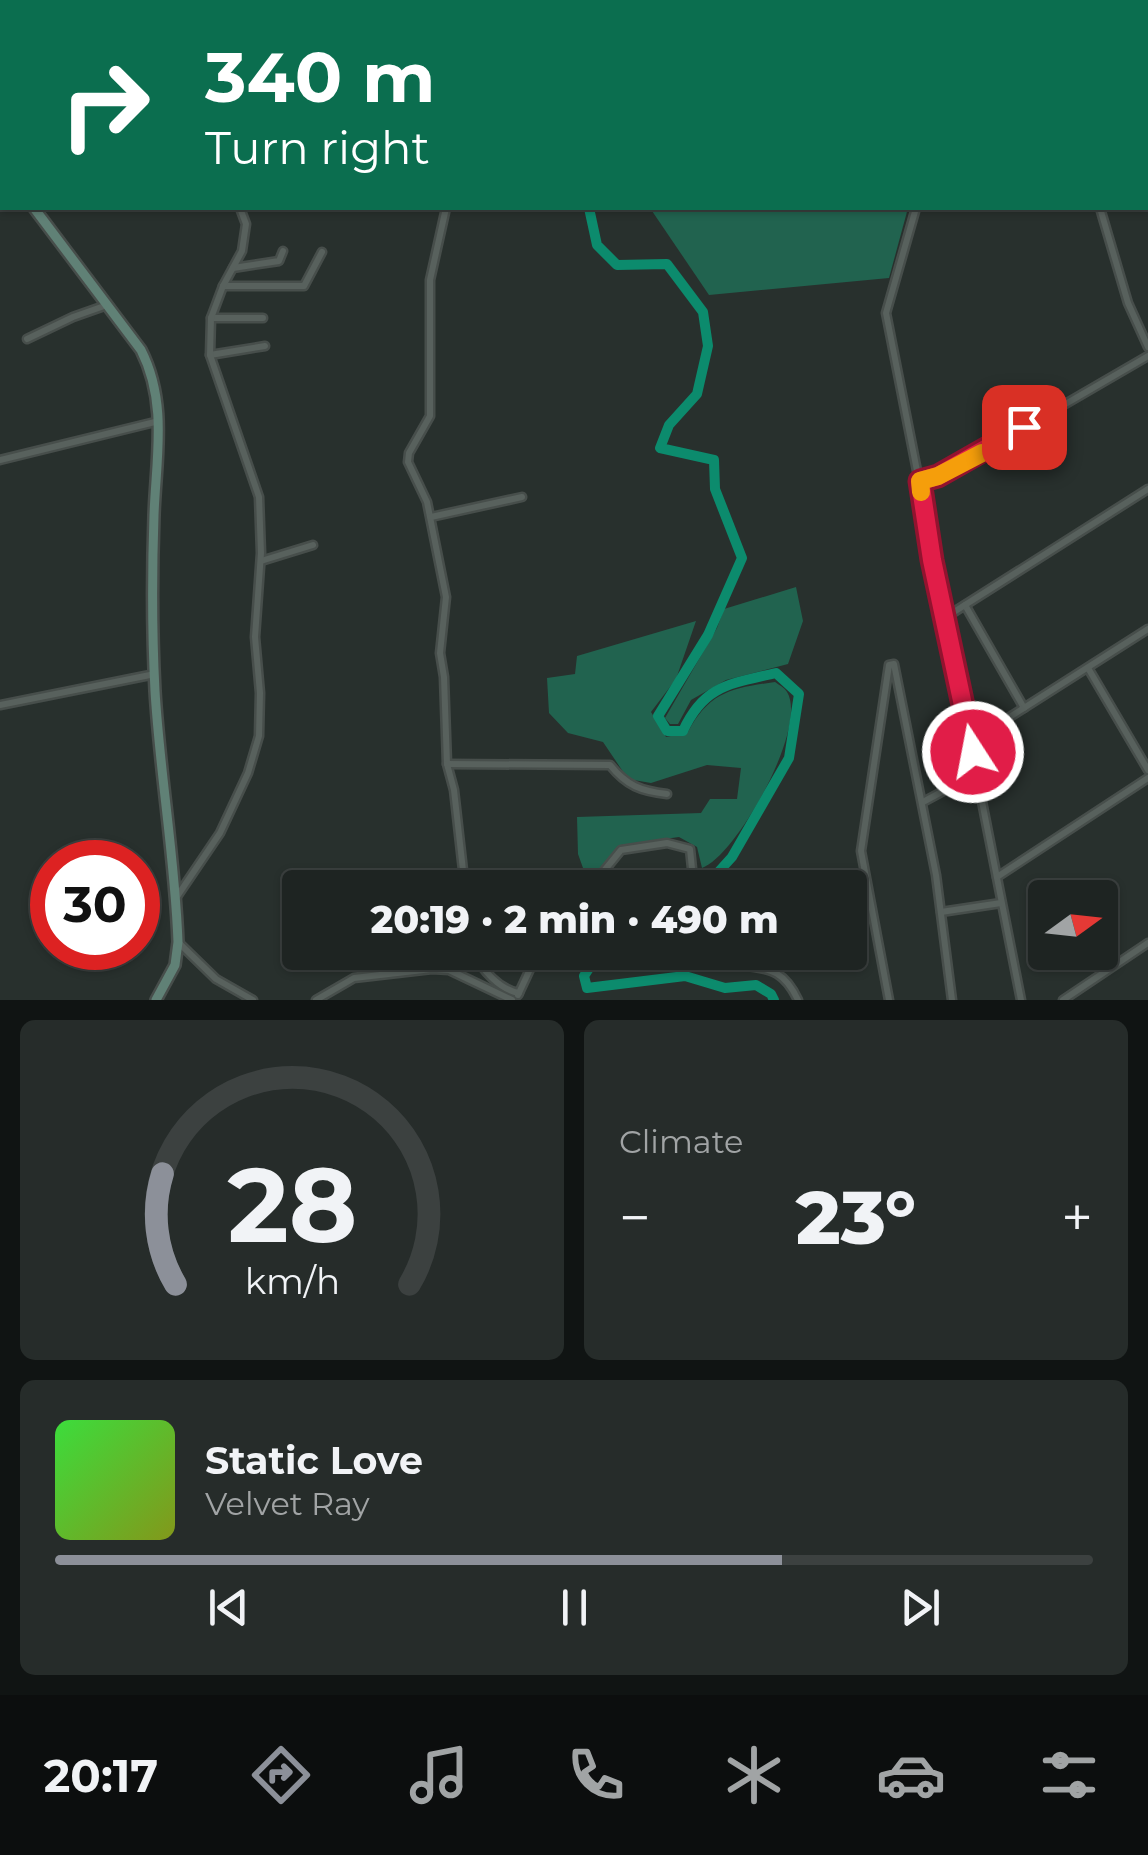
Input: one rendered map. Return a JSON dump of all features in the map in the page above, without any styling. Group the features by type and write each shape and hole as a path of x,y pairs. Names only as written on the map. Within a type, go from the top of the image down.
{"street":[{"path":"36,210 140,350 152,372 158,421 154,674 178,942 176,964 156,1000"},
{"path":"175,898 220,833 248,773 260,720 255,637 259,497 210,355 212,318 223,286 242,251 246,224 241,210"},
{"path":"446,210 430,280 430,416 408,462 430,518 446,597 440,653 447,764 454,790 463,870"},
{"path":"915,210 886,313 1020,1000"},
{"path":"1101,210 1128,304 1148,347"},
{"path":"232,268 280,261 282,250"},
{"path":"223,286 304,286 322,252"},
{"path":"27,339 73,316 107,305"},
{"path":"212,318 263,318"},
{"path":"210,355 265,346"},
{"path":"920,481 988,450 1148,356"},
{"path":"0,460 158,421"},
{"path":"946,617 1148,490"},
{"path":"430,518 522,497"},
{"path":"260,561 313,545"},
{"path":"965,605 1024,708"},
{"path":"972,742 1148,629"},
{"path":"889,1000 861,851 889,665 894,664 941,912 952,1000"},
{"path":"1088,668 1148,770"},
{"path":"0,705 154,674"},
{"path":"447,764 610,765 630,786 642,792 667,794"},
{"path":"922,802 976,774"},
{"path":"997,878 1148,778"},
{"path":"605,870 621,850 667,843 690,850 692,870"},
{"path":"941,912 1001,903"},
{"path":"178,942 216,979 253,1000"},
{"path":"1062,1000 1148,943"},
{"path":"316,1000 354,978 432,969 449,970 516,998"},
{"path":"485,970 516,998"},
{"path":"516,998 529,970"},
{"path":"767,970 787,980 798,1000"}],"green space":[{"path":"651,210 907,210 889,278 709,295"},
{"path":"796,587 803,621 788,664 726,680 691,700 678,724 670,724 665,718 724,609"},
{"path":"696,621 676,679 651,712 666,737 688,732 704,708 723,694 775,682 787,692 791,709 788,733 766,789 733,840 702,868 697,847 679,837 621,845 599,870 584,870 578,854 577,817 701,813 710,799 737,799 741,768 707,765 651,783 628,779 603,742 568,733 549,713 547,678 575,674 577,656"}],"waterway":[{"path":"589,210 597,245 617,265 667,264 703,312 708,346 697,394 669,425 660,448 714,460 715,489 742,558 708,635 658,716 667,731 683,731 710,695 732,684 776,673 799,694 789,758 732,857 720,870"},
{"path":"588,970 584,976 587,988 685,976 725,988 756,985 774,1000"}],"slow traffic":[{"path":"921,492 920,481 982,453"}],"route":[{"path":"973,752 932,560 920,481 938,476 1024,427"}]}
